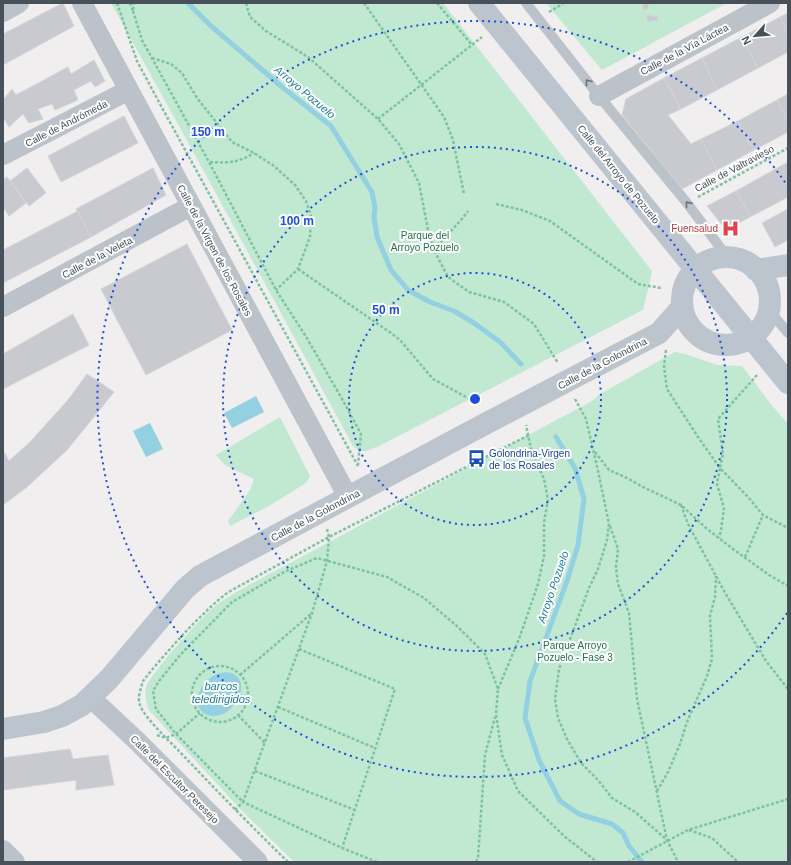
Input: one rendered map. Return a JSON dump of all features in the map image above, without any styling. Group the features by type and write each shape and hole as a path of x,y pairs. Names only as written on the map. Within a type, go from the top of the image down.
{"street":[{"path":"3,12 19,3"},
{"name":"Calle de la Virgen de los Rosales","path":"82,3 348,497"},
{"name":"Calle del Arroyo de Pozuelo","path":"479,3 788,383"},
{"name":"Calle de la Vía Láctea","path":"599,96 770,3"},
{"name":"Calle de Andrómeda","path":"3,155 129,90"},
{"name":"Calle de la Veleta","path":"3,307 190,206"},
{"path":"769,302 763,278 756,270 748,264 728,258 711,260 696,269 691,274 684,286 682,308 687,322 696,334 704,339 712,343 722,345 732,345 742,342 751,337 762,326 769,302 788,270"},
{"path":"756,270 788,265"},
{"name":"Calle de la Golondrina","path":"663,342 682,308"},
{"name":"Calle de la Golondrina","path":"3,729 44,722 62,716 73,711 91,698 136,649 185,589 200,576 348,497 663,342 696,334"},
{"name":"Calle del Escultor Peresejo","path":"91,698 137,740 258,862"},
{"path":"3,850 15,862"}],"lane":[{"path":"526,3 599,96 687,202 728,258"},
{"path":"769,302 788,333"}],"path":[{"path":"117,3 137,61 232,238 358,466 361,434 317,355 276,290 209,162 142,40 130,3"},
{"path":"133,11 134,3"},
{"path":"246,3 250,17 266,31 308,57 378,119 399,144 419,183 429,235 434,250 448,277 469,292 504,302 534,324 558,363"},
{"path":"364,3 444,117 453,140 464,194"},
{"path":"437,3 472,45"},
{"path":"378,119 482,37"},
{"path":"152,58 171,64 182,73 197,98 232,142 254,153 274,166 295,185 306,201 311,216 310,237 298,269 276,290"},
{"name":"Calle de Valtravieso","path":"687,202 788,148"},
{"path":"209,162 229,163 242,160 254,153"},
{"path":"496,204 522,210 550,221 638,284 660,288"},
{"path":"434,250 468,211"},
{"path":"298,269 391,332 400,340 433,379 479,404"},
{"path":"663,342 667,390 720,468 763,515 788,528"},
{"path":"719,538 724,508 717,484 723,454 718,418 757,375"},
{"path":"575,399 586,419 609,524 618,549 616,567 618,584 629,613 637,699 667,840 678,862"},
{"path":"476,862 478,858 485,755 496,714 498,689 520,639 538,584 544,556 544,522 548,500 544,479 531,448 526,425"},
{"path":"288,862 235,810 166,738 142,710 139,703 140,690 143,681 182,636 218,599 232,590 329,537 529,435"},
{"path":"594,450 609,470 681,505 719,538 769,575 788,586"},
{"path":"681,505 688,524 724,591 766,661 788,689"},
{"path":"745,557 763,515"},
{"path":"609,524 607,540 598,569 589,588 559,669 555,699 558,718 567,739 581,763 598,780 612,798 635,812 667,840"},
{"path":"220,824 243,802 255,771 312,613 327,561 329,537 327,529"},
{"path":"377,862 342,848 243,802 176,734 156,709 153,692 159,681 181,654 232,602 284,572 317,558 387,577 424,598 458,627 485,654 498,689"},
{"path":"657,792 668,772 680,744 687,722 707,676 712,659 710,616 715,597 716,576"},
{"path":"240,675 312,613"},
{"path":"299,649 394,689 342,848"},
{"path":"226,666 240,675 248,691 244,708 238,715 223,721 214,721 206,718 200,713 195,706 192,697 196,680 201,673 212,667 226,666"},
{"path":"278,707 375,748"},
{"path":"153,734 166,738 176,734 200,713"},
{"path":"496,714 502,755 518,791 564,836 597,862"},
{"path":"238,715 265,743"},
{"path":"255,771 355,810"},
{"path":"628,862 688,830 788,799"},
{"path":"688,830 712,838 738,862"}],"green space":[{"name":"Parque del Arroyo Pozuelo","path":"111,3 443,3 652,271 643,310 379,446 366,451 359,451 353,446"},
{"path":"546,3 727,3 602,70"},
{"name":"Parque Arroyo Pozuelo - Fase 3","path":"675,352 717,365 742,366 788,424 788,862 294,862 242,811 148,709 145,690 157,670 208,612 233,594 592,401 600,394"},
{"path":"280,417 310,476 306,483 269,506 230,526 228,521 250,490 254,479 225,465 216,455"}],"water":[{"path":"256,396 264,412 232,428 224,413"},
{"path":"150,423 163,449 146,457 133,431"},
{"name":"barcos teledirigidos","path":"226,672 235,675 240,680 241,688 239,696 229,710 221,715 213,716 205,714 200,709 198,702 202,686 208,679 216,674"}],"building":[{"path":"63,3 74,26 3,65 3,34"},
{"path":"643,3 649,3 648,8 645,10 643,9"},
{"path":"788,13 788,34 780,17"},
{"path":"648,15 658,17 657,21 653,20 649,22 646,17"},
{"path":"780,17 788,34 788,52 758,68 742,37"},
{"path":"742,37 758,68 717,90 702,58"},
{"path":"702,58 717,90 681,109 664,78"},
{"path":"94,60 105,81 95,87 91,81 74,90 78,100 55,110 52,104 38,109 43,119 29,123 23,114 9,127 3,117 3,100 12,89 16,95 68,67 71,74"},
{"path":"664,78 681,109 668,115 691,144 701,139 717,170 682,189 622,115 626,99"},
{"path":"788,94 788,121 777,100"},
{"path":"777,100 788,121 788,132 754,150 738,121"},
{"path":"124,116 138,143 61,182 48,156"},
{"path":"738,121 754,150 717,170 701,139"},
{"path":"788,162 788,197 750,217 736,191"},
{"path":"27,168 46,193 29,206 10,181"},
{"path":"153,168 166,195 91,237 76,209"},
{"path":"7,177 26,203 9,216 3,207 3,180"},
{"path":"736,191 750,217 726,230 707,206"},
{"path":"788,209 788,240 775,247 762,223"},
{"path":"78,211 91,237 3,283 3,250"},
{"path":"187,244 232,330 146,375 101,289"},
{"path":"73,314 89,345 3,389 3,354"},
{"path":"87,374 114,392 67,450 27,487 3,505 3,450 9,461 30,442 68,400"},
{"path":"70,749 73,759 108,755 114,785 76,790 76,780 3,790 3,758"}],"waterway":[{"name":"Arroyo Pozuelo","path":"188,3 211,26 281,86 331,126 372,192 375,208 374,218 377,237 391,270 408,290 430,302 454,311 474,323 500,342 521,364"},
{"name":"Arroyo Pozuelo","path":"556,437 575,468 584,499 578,545 567,581 530,681 525,718 539,760 560,801 579,814 612,824 623,833 629,846 642,862"}],"place":[{"name":"Fuensalud","path":"731,228"},
{"name":"Golondrina-Virgen de los Rosales","path":"476,459"}]}
